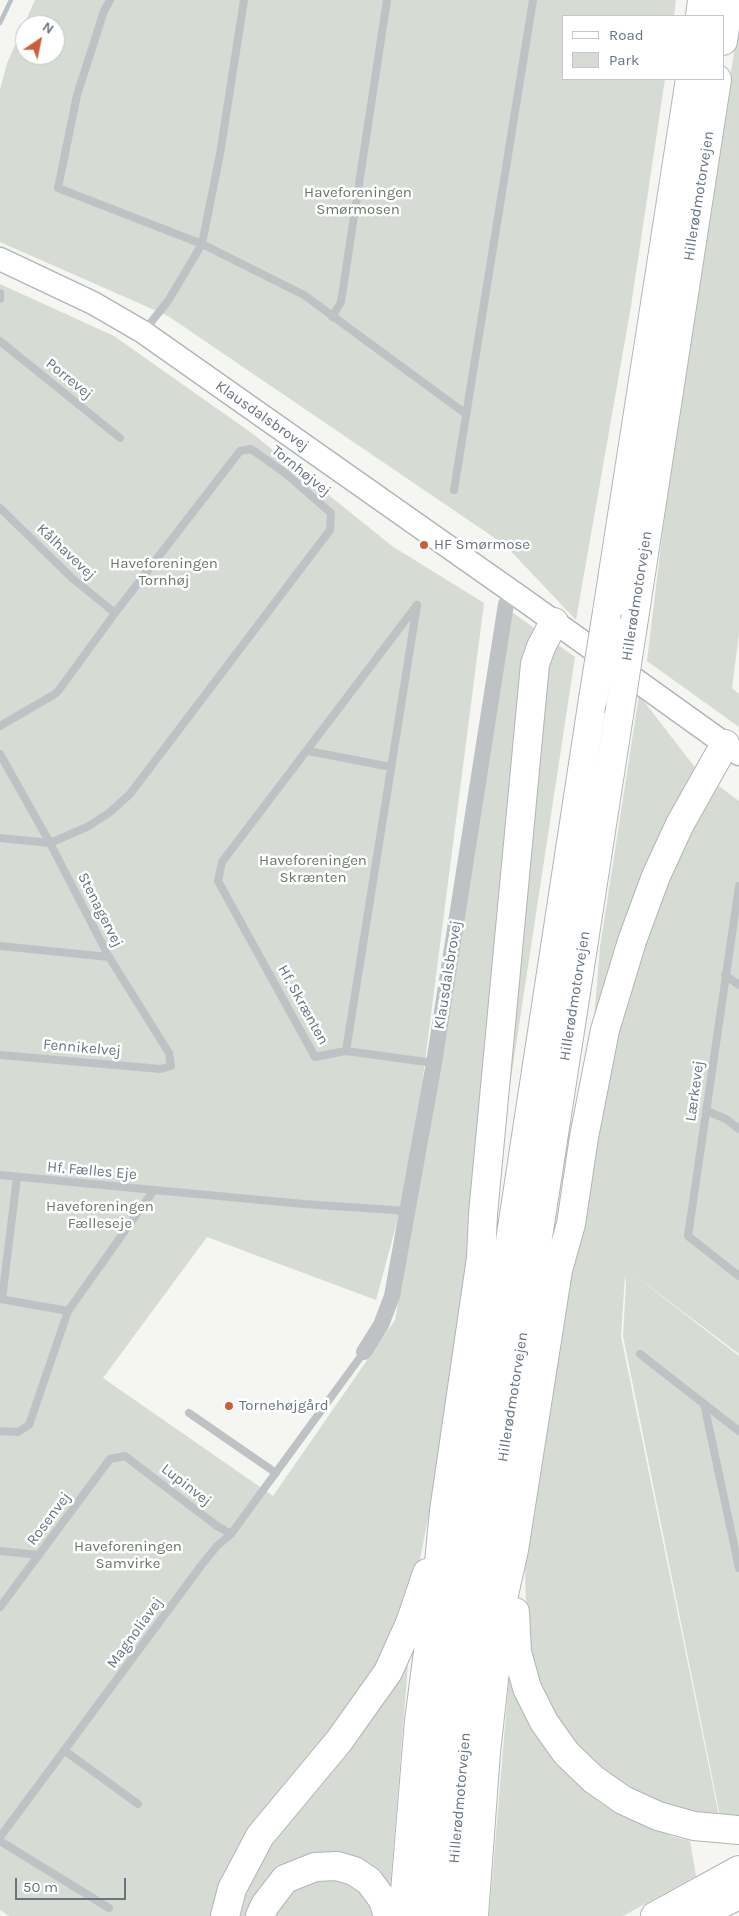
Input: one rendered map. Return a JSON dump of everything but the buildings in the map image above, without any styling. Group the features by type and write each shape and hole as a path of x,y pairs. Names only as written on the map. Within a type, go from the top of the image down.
{"highway":[{"path":"700,15 702,0"},
{"path":"724,33 729,0"},
{"name":"Hillerødmotorvejen","path":"424,1916 437,1756 473,1486 690,80"},
{"name":"Hillerødmotorvejen","path":"450,1916 462,1765 500,1482 717,80"},
{"path":"404,1916 419,1721 438,1582 444,1511 481,1258 484,1204 535,664 541,647 554,622"},
{"path":"474,1916 486,1752 503,1599 514,1550 558,1270 570,1224 584,1137 605,1030 632,941 656,876 680,824 732,749"},
{"path":"481,1258 494,1217 531,1005 555,950"},
{"path":"558,1270 558,1220 579,1066 573,1008"},
{"path":"225,1916 232,1889 260,1836 339,1741 388,1672 410,1623 444,1511"},
{"path":"514,1550 517,1652 531,1697 544,1722 566,1753 592,1779 623,1800 658,1816 694,1826 739,1830"},
{"path":"260,1916 265,1905 285,1879 314,1867 337,1866 354,1871 369,1881 384,1900 388,1916"},
{"path":"655,1916 739,1870"},
{"path":"696,1916 739,1895"}],"street":[{"name":"Klausdalsbrovej","path":"0,259 93,303 143,332 732,749"},
{"name":"Klausdalsbrovej","path":"364,1352 381,1325 392,1296 434,1063 506,604 512,592"}],"lane":[{"path":"110,0 104,11 77,96 58,188 202,244 304,295 466,414"},
{"path":"143,332 168,301 202,244 220,154 244,0"},
{"path":"332,317 341,302 387,0"},
{"path":"454,490 533,0"},
{"path":"0,294 0,299"},
{"name":"Porrevej","path":"0,341 120,438"},
{"name":"Tornhøjvej","path":"0,726 55,694 240,451 252,449 285,473 331,513 330,530 130,794 109,813 87,827 50,843"},
{"name":"Kålhavevej","path":"0,508 72,578 115,613"},
{"name":"Hf. Skrænten","path":"417,605 346,1051 315,1057 218,881 222,862 308,751 417,605"},
{"path":"308,751 391,767"},
{"name":"Stenagervej","path":"0,754 50,843 109,957 169,1053 171,1066 161,1069"},
{"path":"0,838 50,843"},
{"name":"Lærkevej","path":"739,886 688,1236 739,1276"},
{"path":"0,946 109,957"},
{"path":"725,975 739,985"},
{"path":"346,1051 434,1063"},
{"name":"Fennikelvej","path":"0,1055 161,1069"},
{"path":"707,1110 726,1119 739,1129"},
{"name":"Hf. Fælles Eje","path":"0,1176 154,1190 68,1311 29,1425 18,1432 0,1431"},
{"path":"17,1177 1,1299 68,1311"},
{"path":"154,1190 304,1204 408,1211"},
{"name":"Magnoliavej","path":"0,1839 203,1563 231,1534 364,1352"},
{"path":"640,1354 739,1431"},
{"path":"704,1404 739,1568"},
{"path":"189,1413 276,1473"},
{"name":"Lupinvej","path":"125,1456 217,1526 231,1534"},
{"name":"Rosenvej","path":"0,1607 110,1460 125,1456"},
{"path":"0,1551 39,1554"},
{"path":"65,1751 138,1804"},
{"path":"0,1839 110,1908"}],"green space":[{"name":"Haveforeningen Smørmosen","path":"35,0 676,0 674,15 562,15 562,80 665,80 631,306 576,620 505,545 168,316 0,242 0,90 7,63 15,45 15,65 65,65 65,15 28,15"},
{"path":"739,22 739,634 732,688 739,694 739,727 647,661 681,380"},
{"path":"0,284 114,336 253,434 392,546 484,603 411,1170 376,1300 207,1237 103,1378 273,1496 395,1320 509,610 575,657 508,1098 483,1122 474,1243 439,1464 419,1564 379,1672 230,1869 211,1916 9,1916 0,1910"},
{"path":"639,695 697,770 739,801 739,1354 625,1268 739,1356 739,1815 720,1816 623,1336 625,1275 621,1336 719,1816 654,1803 570,1747 540,1694 527,1648 525,1567 538,1471 577,1225 600,947"},
{"path":"409,1652 390,1891 337,1860 252,1916 236,1916 238,1905 276,1834"},
{"path":"510,1667 642,1822 671,1836 690,1841 696,1876 623,1916 489,1916"},
{"path":"326,1874 358,1885 380,1916 272,1916 299,1879"}],"waterway":[{"path":"0,23 11,0"}],"place":[{"name":"HF Smørmose","path":"424,545"},
{"name":"Tornehøjgård","path":"229,1406"}],"park label":[{"name":"Haveforeningen Tornhøj","path":"164,572"},
{"name":"Haveforeningen Skrænten","path":"313,870"},
{"name":"Haveforeningen Fælleseje","path":"100,1216"},
{"name":"Haveforeningen Samvirke","path":"128,1556"}]}
